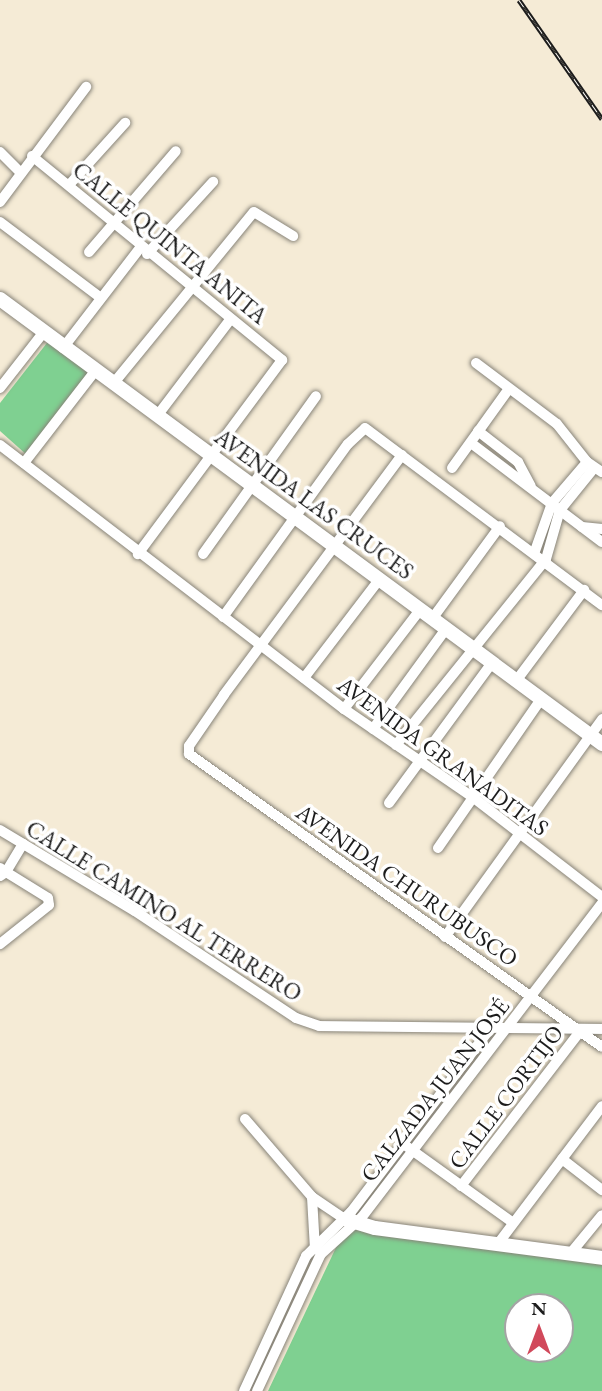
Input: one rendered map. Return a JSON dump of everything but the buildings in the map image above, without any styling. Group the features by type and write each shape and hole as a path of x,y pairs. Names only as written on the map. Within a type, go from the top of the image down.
{"street":[{"path":"0,202 86,87"},
{"path":"69,186 125,123"},
{"path":"89,252 111,223 176,151"},
{"path":"0,152 21,173"},
{"name":"CALLE QUINTA ANITA","path":"32,156 188,288 282,360 209,455"},
{"path":"63,348 101,298 214,182"},
{"path":"113,384 188,288 254,212 293,236"},
{"path":"0,222 101,298"},
{"name":"AVENIDA LAS CRUCES","path":"0,299 596,740"},
{"path":"157,416 230,320"},
{"path":"0,388 4,376 43,333"},
{"path":"476,363 508,390 557,424 595,467 556,507 535,551"},
{"path":"23,463 95,371"},
{"path":"452,468 508,390"},
{"path":"202,554 253,488 316,396"},
{"path":"223,617 360,429 370,430 535,551 602,605"},
{"path":"478,430 518,462 533,489"},
{"path":"471,443 602,542"},
{"name":"AVENIDA GRANADITAS","path":"0,445 138,554 344,709 474,798 602,897"},
{"path":"138,554 209,455"},
{"path":"262,646 402,455"},
{"path":"396,745 545,559 556,507"},
{"path":"432,619 500,526"},
{"path":"582,527 602,529"},
{"path":"304,678 379,580"},
{"path":"516,681 584,590"},
{"path":"344,709 420,610"},
{"path":"373,729 446,629"},
{"name":"AVENIDA CHURUBUSCO","path":"262,646 189,746 189,754 602,1047"},
{"path":"390,803 492,663"},
{"path":"438,848 541,699"},
{"path":"445,937 518,834 596,740 602,719"},
{"name":"CALLE CAMINO AL TERRERO","path":"0,830 135,911 296,1018 319,1026 602,1029"},
{"path":"0,944 49,905 48,898 2,872 23,844"},
{"name":"CALZADA JUAN JOSÉ","path":"347,1224 412,1152 602,903"},
{"name":"CALZADA JUAN JOSÉ","path":"347,1224 402,1143 490,1028"},
{"name":"CALLE CORTIJO","path":"461,1186 581,1030"},
{"path":"498,1245 512,1222 602,1106"},
{"path":"245,1119 312,1197 347,1224 602,1258"},
{"path":"402,1143 512,1222"},
{"path":"562,1159 602,1190"},
{"path":"257,1391 317,1250 312,1197"},
{"path":"570,1254 602,1215"},
{"path":"244,1391 317,1250 347,1224"}],"green space":[{"path":"50,339 92,374 28,456 0,431 0,403"},
{"path":"368,1221 602,1255 602,1391 268,1391 341,1237"}],"railway":[{"path":"519,0 602,119"}]}
